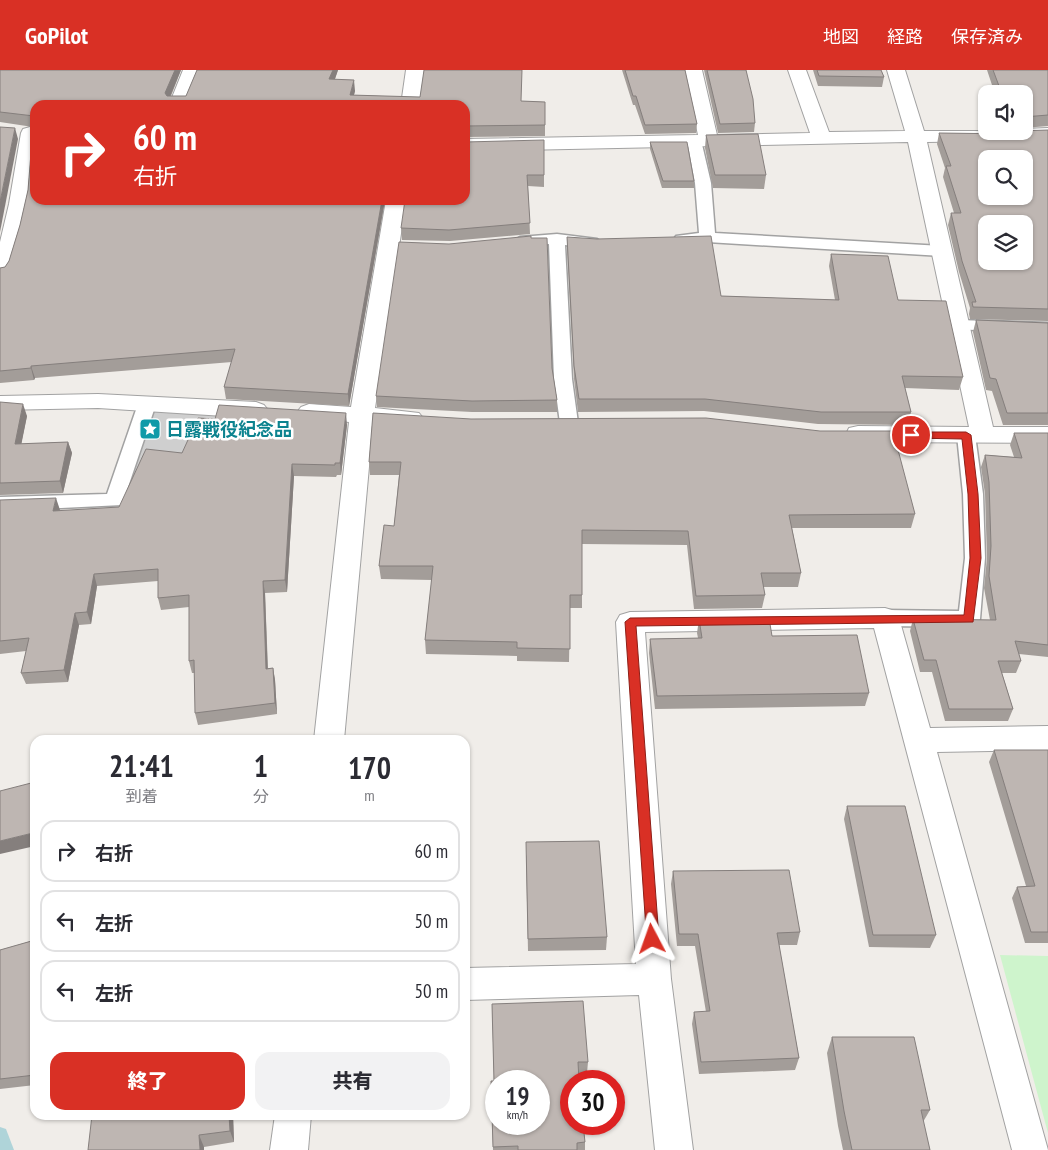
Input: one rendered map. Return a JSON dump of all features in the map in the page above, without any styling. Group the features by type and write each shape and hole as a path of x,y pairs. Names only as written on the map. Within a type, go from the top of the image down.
{"street":[{"path":"180,100 192,70"},
{"path":"411,100 415,70"},
{"path":"693,70 701,140"},
{"path":"797,70 821,137"},
{"path":"896,70 916,135 958,325 974,436"},
{"path":"2,263 23,181 27,132"},
{"path":"470,145 1048,134"},
{"path":"330,735 362,415 395,246 396,205"},
{"path":"0,403 98,401 435,420"},
{"path":"838,434 1048,435"},
{"path":"674,1150 654,979 630,622 885,618 1030,1150"},
{"path":"917,740 1048,738"},
{"path":"470,984 654,979"},
{"path":"289,1150 292,1120"}],"lane":[{"path":"701,140 707,237"},
{"path":"670,240 707,237 942,251"},
{"path":"508,243 557,239 596,244 614,243"},
{"path":"557,239 563,379 571,423"},
{"path":"958,325 1048,328"},
{"path":"0,504 115,500 146,404"},
{"path":"885,618 969,619 975,558 974,436"}],"shaded area":[{"path":"151,411 234,415 124,498"}],"green space":[{"path":"1000,955 1048,956 1048,1133"}],"building":[{"path":"0,70 175,70 165,93 167,96 186,96 197,70 333,70 329,79 354,80 350,95 420,97 424,70 522,70 521,101 545,102 545,125 470,126 470,100 30,100 30,116 0,112"},
{"path":"625,70 685,70 697,124 645,125"},
{"path":"707,70 746,70 753,99 755,123 720,124"},
{"path":"817,70 881,70 884,77 819,76"},
{"path":"993,70 1048,70 1048,115 1033,116 1033,85 999,85"},
{"path":"0,127 15,128 0,202"},
{"path":"1033,130 1048,130 1048,309 973,307 972,302 976,302 962,261 951,213 961,213 946,166 951,166 939,133 978,134 978,140 1033,140"},
{"path":"758,134 766,175 715,175 706,135"},
{"path":"544,140 544,175 527,175 530,223 449,230 401,228 404,205 470,205 470,142"},
{"path":"650,142 687,142 694,181 663,181"},
{"path":"30,165 30,205 381,205 348,394 224,387 235,349 31,366 31,368 0,371 0,268 5,267 9,261 28,190"},
{"path":"531,236 531,238 547,238 552,368 557,400 472,401 376,396 399,242 449,244"},
{"path":"711,236 721,296 839,300 831,254 888,256 898,300 946,301 963,377 902,376 911,412 821,412 705,399 579,399 574,366 567,237 597,239"},
{"path":"976,320 1048,323 1048,413 1007,413 996,379 990,378"},
{"path":"0,402 23,404 15,444 68,442 60,481 0,483"},
{"path":"219,405 346,413 340,463 335,463 335,465 292,464 285,580 263,581 266,669 273,668 275,703 195,713 194,660 189,661 189,595 158,598 158,569 94,574 87,612 75,613 64,670 21,673 29,638 0,641 0,500 56,498 53,511 119,507 146,449 182,453 198,418 215,419"},
{"path":"373,413 471,419 706,418 820,431 893,431 915,514 789,515 801,573 761,573 765,595 696,596 688,531 582,530 582,595 570,595 570,649 517,648 517,642 425,640 433,566 379,566 384,525 394,526 401,462 369,462"},
{"path":"1014,433 1048,433 1048,645 1015,641 1021,661 998,661 1013,709 949,709 936,660 924,660 913,619 996,620 989,576 991,546 989,482 985,455 1022,458"},
{"path":"769,618 772,636 857,635 869,693 657,696 650,639 702,638 699,619"},
{"path":"994,750 1048,750 1048,932 1031,932 1017,887 1035,886"},
{"path":"30,783 30,834 0,841 0,791"},
{"path":"847,806 905,806 936,935 873,935"},
{"path":"599,841 607,937 528,939 526,842"},
{"path":"789,870 800,932 777,933 799,1058 701,1062 694,1012 710,1011 698,934 679,934 673,871"},
{"path":"30,941 30,1076 0,1079 0,950"},
{"path":"583,1001 588,1062 578,1062 578,1070 560,1070 560,1135 584,1135 585,1142 577,1143 577,1150 518,1150 518,1146 493,1147 493,1135 550,1135 550,1070 494,1070 492,1004"},
{"path":"832,1037 914,1037 930,1110 921,1110 930,1150 852,1150"},
{"path":"91,1120 229,1120 230,1131 199,1135 200,1150 88,1150"}],"waterway":[{"path":"0,1135 6,1150"}],"place":[{"name":"日露戦役紀念品","path":"150,429"}],"route":[{"path":"652,939 630,622 885,618 969,619 975,558 973,494 966,435 911,435"}]}
